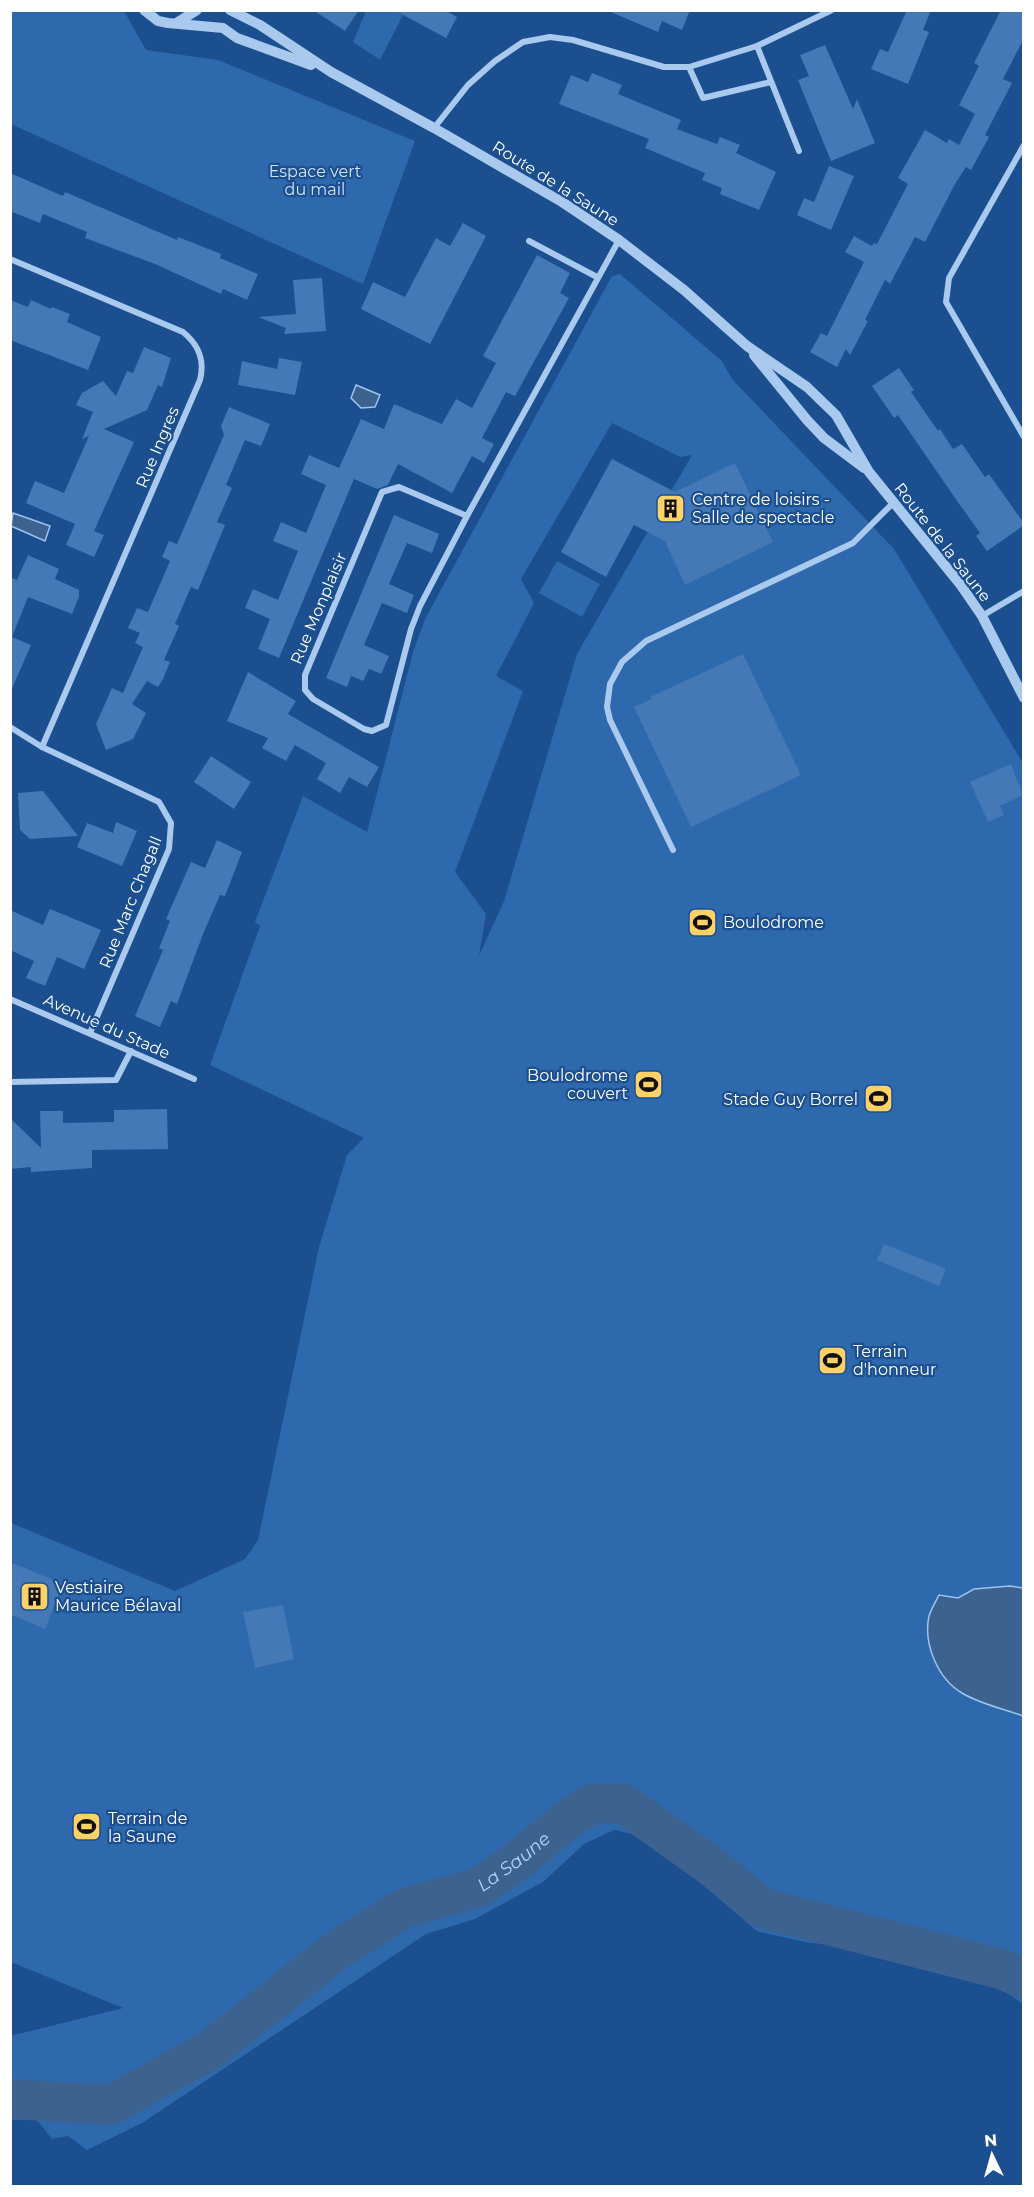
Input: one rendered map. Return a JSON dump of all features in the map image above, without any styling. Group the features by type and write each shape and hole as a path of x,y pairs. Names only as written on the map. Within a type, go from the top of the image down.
{"street":[{"name":"Route de la Saune","path":"144,10 158,21 223,28 237,38 331,72"},
{"path":"177,22 197,10"},
{"name":"Route de la Saune","path":"230,10 260,25 331,72 562,202 619,240 684,290 747,346 807,387 831,409 869,472 954,576 982,616 1023,698"},
{"path":"434,128 468,85 495,61 523,42 550,37 573,40 664,67 689,67 757,46 832,10"},
{"path":"757,46 798,151"},
{"path":"689,67 703,98 771,82"},
{"path":"1023,146 949,278 946,302 1023,437"},
{"name":"Rue Monplaisir","path":"467,516 399,487 382,492 305,675 305,690 313,699 364,729 372,731 386,725 411,629 467,516 619,240"},
{"path":"529,242 597,277"},
{"name":"Rue Ingres","path":"10,259 183,332 197,347 202,363 200,380 42,747"},
{"name":"Route de la Saune","path":"747,346 824,438 869,472"},
{"path":"673,850 610,720 608,695 622,662 646,641 853,543 865,534 894,502"},
{"path":"982,616 1023,591"},
{"name":"Rue Marc Chagall","path":"10,727 42,747 159,802 171,823 169,849 90,1033"},
{"name":"Avenue du Stade","path":"10,999 194,1079"},
{"path":"10,1082 116,1080 131,1051"}],"green space":[{"name":"Espace vert du mail","path":"11,11 124,11 146,50 218,60 415,141 363,284 11,124"},
{"path":"366,11 405,11 380,60 353,42"},
{"path":"620,274 722,361 732,379 894,549 1023,763 1023,2004 988,1980 915,1955 805,1942 757,1931 646,1837 614,1830 584,1844 543,1882 475,1919 426,1934 142,2123 87,2150 68,2136 52,2139 36,2119 11,2120 10,2036 123,2008 11,1962 11,1523 175,1591 245,1559 258,1540 319,1247 347,1155 364,1138 210,1065 260,926 255,922 303,796 367,832 413,652 425,619 612,276","holes":["612,423 680,457 692,455 577,654 504,901 479,956 486,914 455,872 523,691 496,676 534,603 521,579"]},
{"path":"557,561 600,584 582,617 539,593"}],"shaded area":[{"path":"356,385 380,395 375,407 361,408 351,398"},
{"path":"13,513 50,526 45,541 11,526"},
{"path":"1010,1586 1023,1588 1023,1716 976,1700 953,1687 939,1670 928,1638 929,1616 939,1595 958,1598 974,1589"}],"building":[{"path":"313,10 359,10 345,31"},
{"path":"394,10 444,10 457,17 446,38"},
{"path":"606,10 690,10 682,30 662,21 658,32"},
{"path":"907,10 931,10 923,30 929,32 908,84 871,69 880,49 888,52"},
{"path":"1001,10 1023,10 1023,40 1003,79 1012,83 985,135 989,137 971,170 966,167 955,184 925,242 915,237 890,284 885,280 865,320 868,321 850,355 846,349 837,367 810,352 821,333 827,336 864,262 845,252 854,236 872,246 874,243 877,244 908,184 898,178 925,130 947,143 949,139 959,145 975,114 959,105 979,66 974,63"},
{"path":"825,45 853,109 857,99 875,143 831,161 798,80 809,76 800,55"},
{"path":"592,73 622,85 618,94 681,120 677,129 717,144 720,137 740,145 736,153 776,172 759,210 720,194 722,188 702,180 705,173 645,148 649,139 559,104 571,75 588,82"},
{"path":"829,166 854,176 831,230 797,215 804,198 814,202"},
{"path":"10,173 63,196 65,192 177,240 178,237 221,254 220,258 258,274 247,300 223,289 221,294 155,264 85,238 87,232 43,214 40,223 10,211"},
{"path":"463,223 486,236 430,344 361,309 373,282 405,297 436,238 450,246"},
{"path":"537,255 570,273 560,293 569,298 515,396 506,392 482,438 494,444 484,463 472,456 452,493 398,464 388,485 377,489 354,479 279,658 258,649 270,619 245,608 253,589 278,600 298,551 273,541 281,522 306,533 326,485 301,474 309,455 339,468 361,419 384,429 394,404 442,424 456,399 472,408 496,363 483,356"},
{"path":"322,278 326,331 284,334 286,328 258,317 296,314 293,280"},
{"path":"10,300 28,307 31,300 70,314 67,322 101,337 88,370 10,340"},
{"path":"144,347 171,358 162,387 158,385 147,410 104,429 134,442 94,531 104,535 94,557 66,545 75,524 26,503 35,481 64,493 89,436 82,439 93,412 76,405 82,393 103,381 116,396 127,371 133,373"},
{"path":"279,358 302,362 295,395 238,385 242,361 277,369"},
{"path":"899,368 914,390 911,392 938,431 940,429 953,449 962,444 985,477 989,474 1023,522 1023,526 987,551 976,536 980,533 898,415 894,418 872,386"},
{"path":"229,407 270,424 261,446 245,440 226,485 232,488 217,522 225,525 198,590 191,587 175,624 179,626 164,660 170,662 163,679 158,687 147,681 132,704 146,713 133,739 106,750 96,724 112,688 123,693 143,647 135,643 140,633 128,628 137,608 148,612 170,561 162,557 169,541 177,544 224,435 221,426"},
{"name":"Centre de loisirs - Salle de spectacle","path":"612,459 675,492 735,463 773,542 685,585 665,541 634,525 606,577 561,552"},
{"path":"394,515 439,534 432,553 407,543 389,584 414,595 407,613 382,603 364,645 389,656 381,674 369,669 363,681 351,676 347,687 326,678"},
{"path":"28,555 59,569 55,579 79,590 79,597 72,614 28,597 12,637 31,645 10,693 10,577 17,580"},
{"path":"743,654 801,775 691,827 634,707 652,699 650,697"},
{"path":"248,672 296,701 288,714 379,767 367,787 349,777 340,793 317,779 326,763 295,745 286,761 262,748 268,738 227,721"},
{"path":"211,756 251,782 234,809 194,782"},
{"path":"1011,764 1023,795 1000,806 1004,815 988,822 970,782"},
{"path":"43,791 78,836 30,839 20,830 18,793"},
{"path":"116,822 137,831 122,866 77,847 87,823 113,833"},
{"path":"217,840 242,852 225,896 220,895 203,934 177,1004 171,1001 160,1027 135,1016 163,950 159,948 170,921 166,919 191,862 205,868"},
{"path":"50,909 101,930 84,969 57,957 45,986 26,978 34,961 10,950 10,910 43,925"},
{"path":"167,1109 168,1149 92,1150 92,1168 31,1172 31,1167 10,1169 10,1118 41,1148 40,1111 63,1111 63,1123 114,1122 114,1110"},
{"path":"884,1244 946,1269 939,1286 877,1260"},
{"name":"Vestiaire Maurice Bélaval","path":"10,1562 63,1584 45,1629 10,1614"},
{"path":"283,1605 294,1659 255,1668 243,1612"}],"waterway":[{"name":"La Saune","path":"10,2099 111,2105 210,2050 336,1951 404,1908 480,1887 521,1858 567,1820 593,1803 624,1804 718,1871 762,1908 1001,1969 1024,1979"}],"place":[{"name":"Centre de loisirs - Salle de spectacle","path":"671,508"},
{"name":"Boulodrome","path":"702,922"},
{"name":"Boulodrome couvert","path":"649,1084"},
{"name":"Stade Guy Borrel","path":"879,1099"},
{"name":"Terrain d'honneur","path":"832,1360"},
{"name":"Vestiaire Maurice Bélaval","path":"34,1596"},
{"name":"Terrain de la Saune","path":"87,1827"}]}
